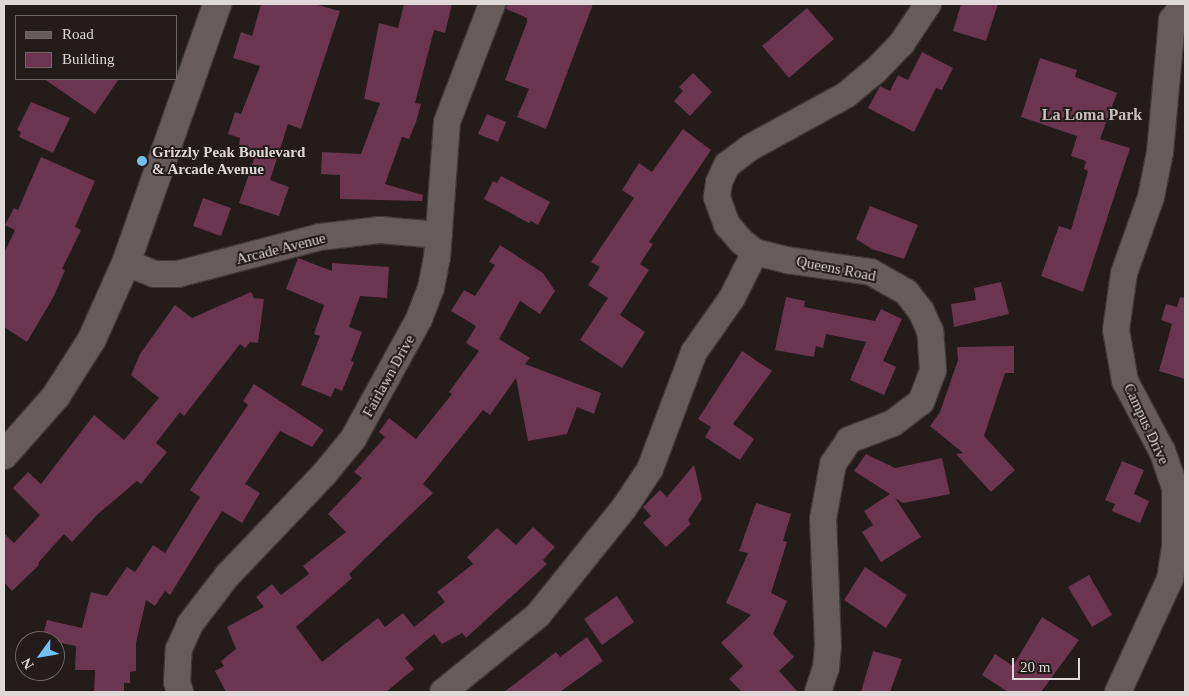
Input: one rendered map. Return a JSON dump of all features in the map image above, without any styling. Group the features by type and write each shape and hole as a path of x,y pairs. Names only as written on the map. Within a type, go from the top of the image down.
{"street":[{"path":"4,455 56,396 87,347 126,263 218,4"},
{"name":"Fairlawn Drive","path":"180,692 177,682 179,649 190,624 205,601 326,473 353,439 382,391 419,319 431,288 439,235 448,122 492,4"},
{"path":"443,692 538,615 624,508 650,469 694,352 732,298 755,252 742,242 727,225 718,197 719,182 727,165 751,147 846,95 902,43 928,4"},
{"name":"Campus Drive","path":"1118,692 1170,579 1175,548 1175,488 1162,451 1125,381 1116,330 1124,273 1151,197 1160,152 1172,20 1184,4"},
{"name":"Arcade Avenue","path":"126,263 154,274 178,274 320,237 380,230 439,235"},
{"name":"Queens Road","path":"755,252 871,272 906,292 920,310 930,331 933,370 921,402 893,423 849,440 833,464 823,519 828,647 818,692"}],"building":[{"path":"261,4 314,4 340,11 301,129 288,124 270,180 289,187 279,216 239,203 254,159 238,154 240,138 228,134 235,112 241,114 260,66 233,58 241,32 252,36"},
{"path":"404,4 452,4 445,33 434,30 415,103 421,104 416,122 409,139 402,137 385,184 423,195 422,201 340,199 340,175 321,174 322,152 361,154 380,103 364,99 379,23 398,28"},
{"path":"507,4 593,4 546,129 517,117 529,89 505,80 527,22 527,18 506,9"},
{"path":"961,4 998,4 986,41 953,31"},
{"path":"807,8 834,39 789,78 762,46"},
{"path":"922,52 953,68 942,90 936,88 914,132 868,108 880,86 890,91 898,75 908,80"},
{"path":"1040,58 1077,70 1075,77 1117,93 1100,139 1130,148 1083,292 1041,276 1059,226 1071,230 1088,171 1084,169 1086,161 1071,156 1077,136 1021,117"},
{"path":"693,73 712,92 690,116 674,101 683,91 679,87"},
{"path":"45,80 118,80 95,114"},
{"path":"31,102 70,118 53,153 19,137 21,132 17,130"},
{"path":"487,114 506,122 498,142 478,134"},
{"path":"683,129 711,150 649,242 653,244 640,264 649,270 620,315 645,332 622,368 580,340 608,298 588,285 600,267 591,262 634,198 622,190 639,163 652,172"},
{"path":"41,157 95,181 75,227 81,230 62,269 65,270 54,296 27,342 4,327 4,253 15,230 5,225 14,208 18,210"},
{"path":"501,176 550,202 538,225 531,221 529,223 484,199 493,181 497,183"},
{"path":"203,198 231,208 221,236 193,226"},
{"path":"870,206 918,225 904,259 872,249 856,239"},
{"path":"500,245 543,273 555,291 540,314 520,301 499,339 530,358 525,364 601,393 594,414 577,407 567,434 528,441 516,378 490,415 483,410 423,484 433,493 349,574 352,578 296,627 322,662 378,618 385,627 403,613 414,627 445,602 437,592 473,564 467,557 497,528 516,545 533,527 555,547 543,560 547,564 466,638 462,633 442,644 434,634 405,658 414,669 386,692 226,692 215,671 224,666 221,661 236,649 227,627 264,607 256,597 272,584 281,595 309,574 303,566 346,532 328,514 362,478 354,472 385,437 379,432 389,418 416,439 452,394 449,392 479,351 466,343 476,326 451,311 464,290 475,296 495,265 489,262"},
{"path":"298,258 332,271 332,263 389,267 387,298 360,296 349,327 362,332 351,361 354,362 342,391 335,388 331,397 301,385 320,336 314,334 324,305 286,289"},
{"path":"1001,282 1009,314 954,327 951,304 976,300 974,288"},
{"path":"251,292 254,298 264,299 258,343 250,342 245,348 240,344 184,416 180,412 156,443 167,452 141,484 137,481 98,514 72,542 64,534 38,563 39,565 12,591 4,582 4,533 14,543 40,515 13,488 28,472 41,484 94,415 124,440 159,398 131,375 140,354 175,305 192,318"},
{"path":"786,297 805,301 804,307 875,321 881,309 902,319 883,361 896,367 884,395 850,380 866,342 826,334 823,348 816,346 814,357 775,350"},
{"path":"1180,297 1185,298 1185,379 1159,371 1172,324 1161,320 1166,304 1177,307"},
{"path":"1014,346 1014,373 1005,373 984,436 1015,470 991,492 956,454 963,453 930,426 940,412 958,360 957,347"},
{"path":"742,351 772,371 733,424 754,439 740,460 705,437 711,427 698,419"},
{"path":"254,384 324,430 312,447 280,431 245,484 260,493 242,523 222,511 170,595 165,591 155,606 146,600 136,643 136,671 130,672 130,683 124,683 124,692 94,692 95,670 75,670 76,646 65,644 65,631 44,631 47,620 82,628 91,592 107,596 127,567 135,572 153,545 165,553 200,497 190,490 248,405 243,401"},
{"path":"866,454 895,468 942,458 950,494 903,503 895,498 921,537 881,562 862,532 873,525 864,511 890,494 854,471"},
{"path":"1122,461 1144,470 1134,494 1149,501 1140,523 1112,511 1115,504 1105,500"},
{"path":"694,465 702,499 688,520 691,524 666,547 643,523 651,516 643,507 660,490 667,497"},
{"path":"756,503 791,514 783,541 787,542 771,593 787,601 773,634 794,657 779,671 798,692 742,692 729,679 743,666 721,643 751,615 726,603 748,553 739,551"},
{"path":"865,567 907,595 886,628 844,600"},
{"path":"1089,575 1112,615 1092,627 1068,587"},
{"path":"617,596 634,622 602,645 584,619"},
{"path":"1042,617 1079,640 1041,692 1008,692 982,675 995,654 1013,666"},
{"path":"587,637 603,661 560,692 504,692 556,652 560,657"},
{"path":"873,651 902,659 890,692 861,692"}],"place":[{"name":"Grizzly Peak Boulevard & Arcade Avenue","path":"142,161"}],"district":[{"name":"La Loma Park","path":"1092,115"}]}
